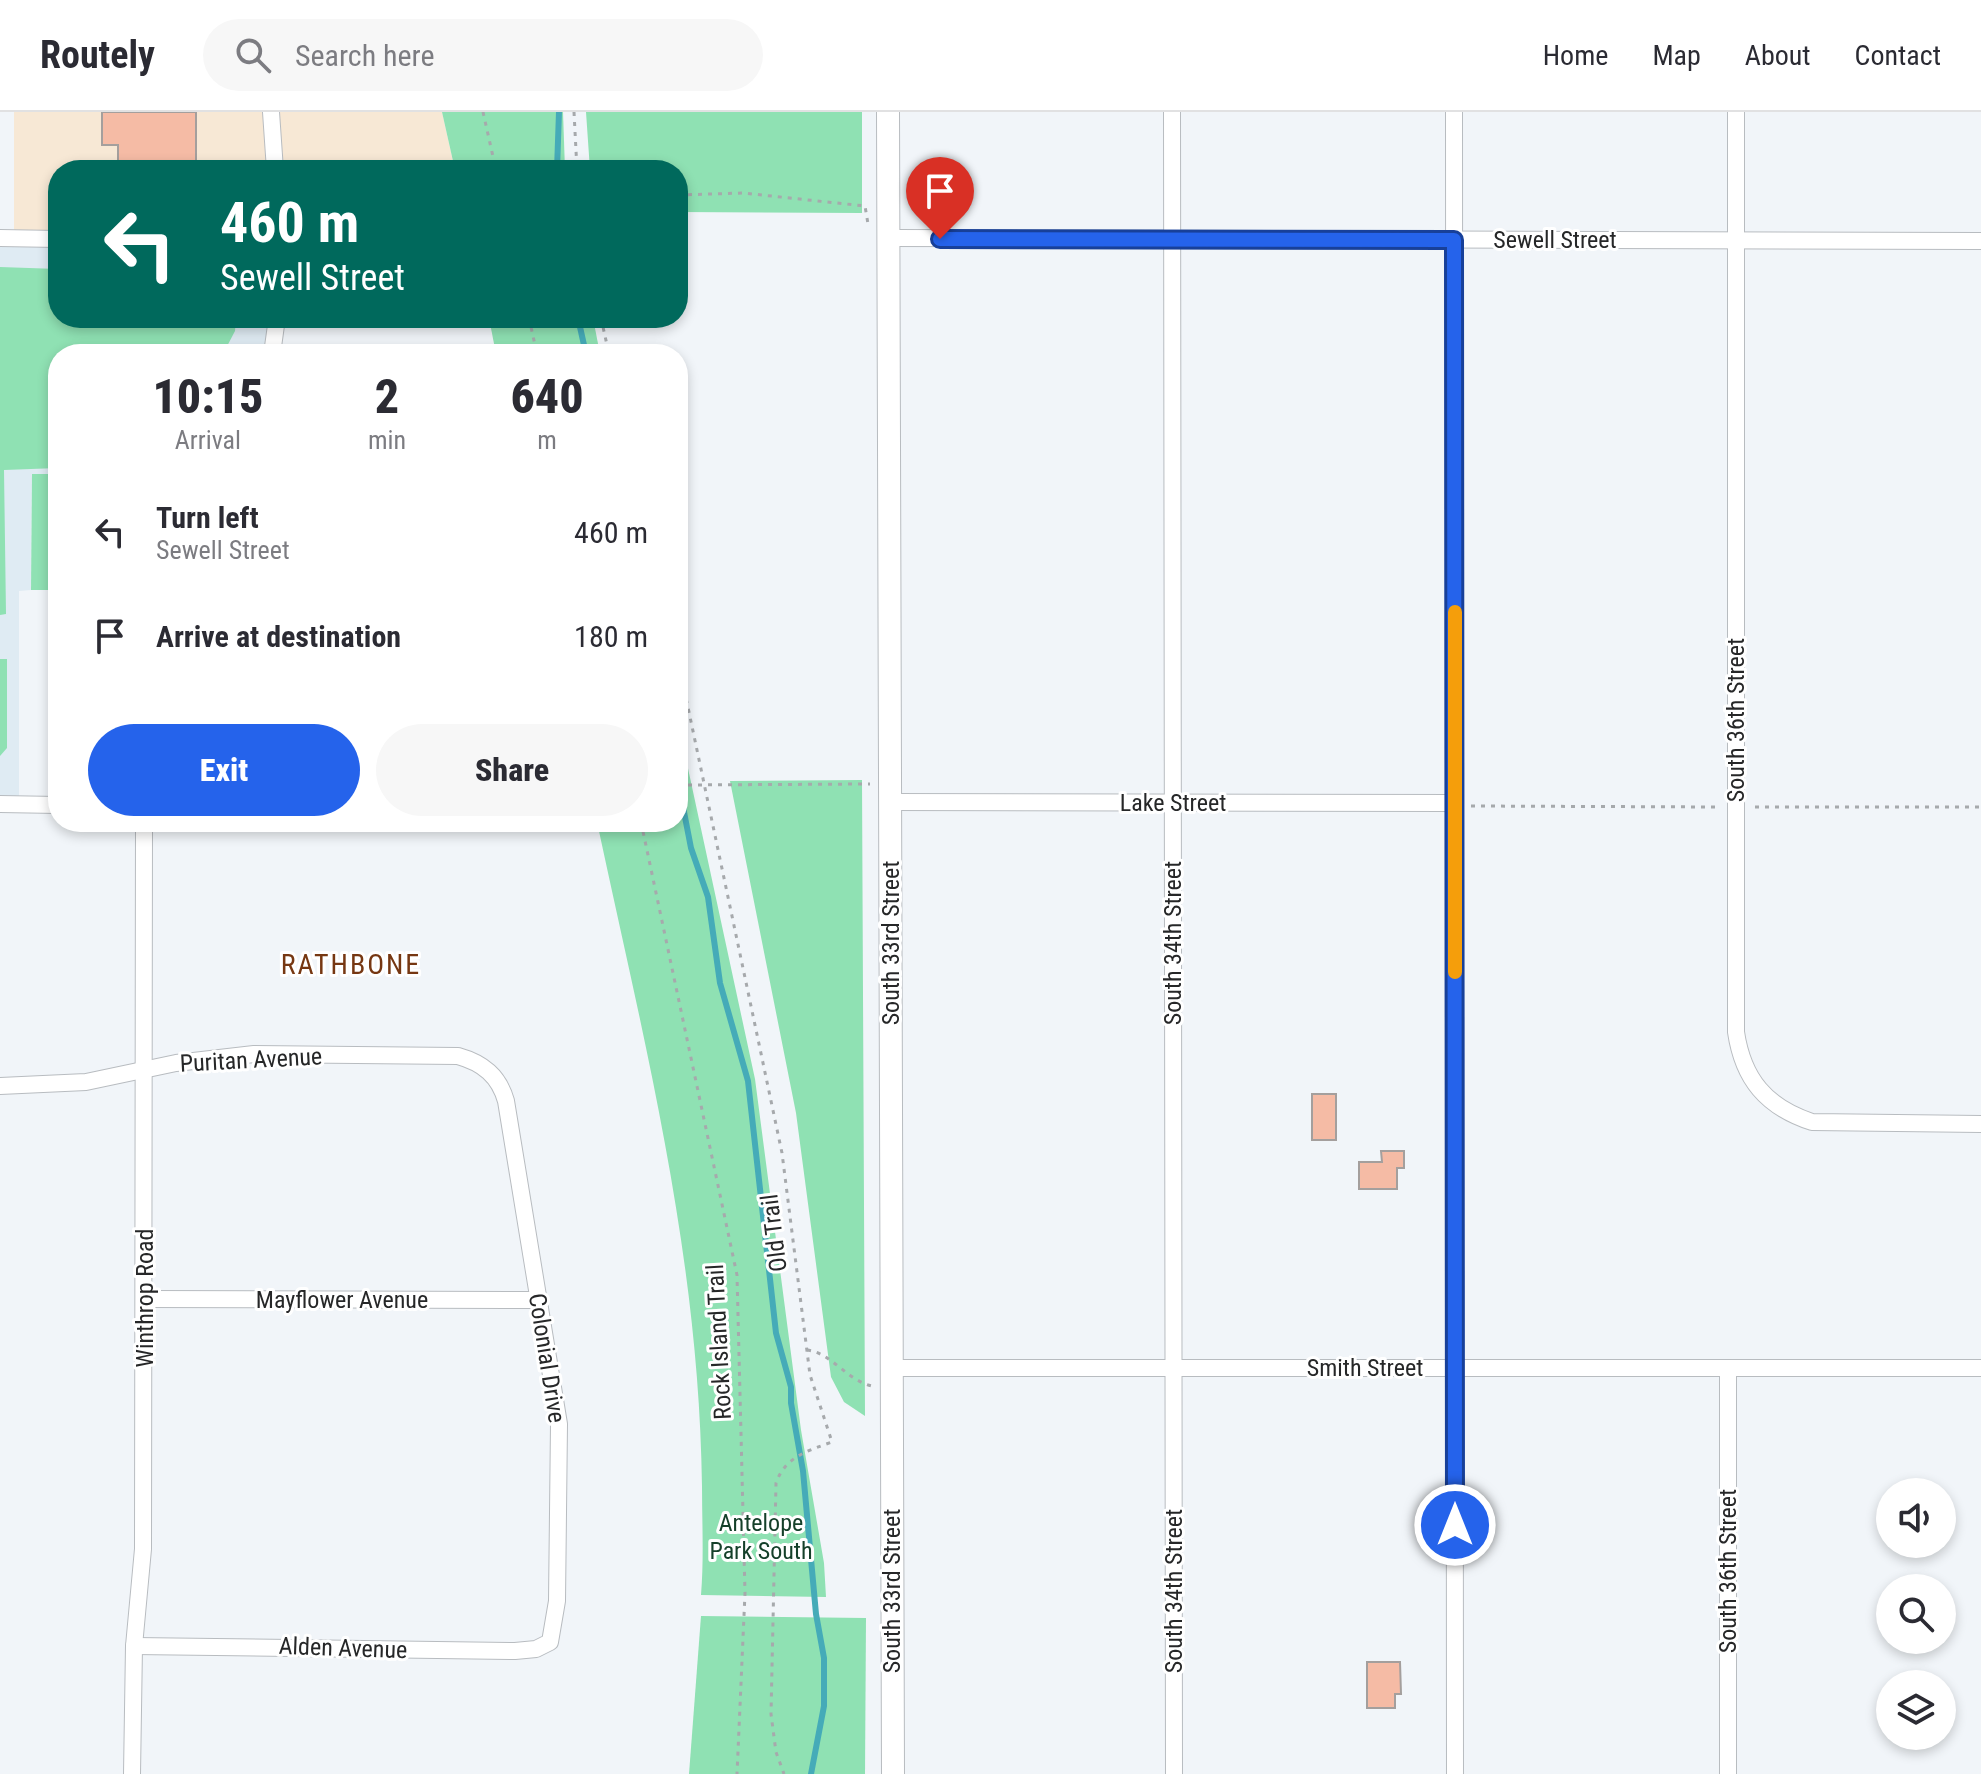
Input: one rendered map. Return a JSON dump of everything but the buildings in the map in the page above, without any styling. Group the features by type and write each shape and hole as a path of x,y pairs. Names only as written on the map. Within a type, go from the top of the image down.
{"main road":[{"name":"South 33rd Street","path":"888,112 893,1774"}],"street":[{"path":"271,112 274,160"},
{"name":"South 34th Street","path":"1172,112 1174,1774"},
{"path":"1454,112 1455,1774"},
{"name":"South 36th Street","path":"1736,112 1736,1032 1739,1055 1754,1086 1770,1102 1812,1122 1981,1124"},
{"name":"Sewell Street","path":"889,231 1172,239 1981,241"},
{"path":"0,238 48,239"},
{"name":"Lake Street","path":"891,793 1173,803 1455,803"},
{"path":"0,804 48,805"},
{"name":"Winthrop Road","path":"132,1774 134,1646 143,1549 144,832"},
{"name":"Puritan Avenue","path":"0,1086 86,1082 145,1069 254,1054 458,1056 483,1065 496,1079"},
{"name":"Colonial Drive","path":"496,1079 506,1101 559,1424 557,1601 550,1642"},
{"name":"Mayflower Avenue","path":"145,1299 539,1300"},
{"name":"Smith Street","path":"892,1378 1174,1368 1981,1368"},
{"name":"South 36th Street","path":"1728,1368 1728,1774"},
{"name":"Alden Avenue","path":"134,1646 515,1651 536,1649 550,1642"}],"path":[{"path":"483,112 494,160"},
{"path":"574,112 576,160"},
{"path":"688,195 743,193 865,206 865,224 889,231"},
{"name":"Old Trail","path":"688,705 782,1153 810,1375 832,1442 791,1459 781,1469 774,1503 771,1714 776,1752 784,1774"},
{"path":"688,785 891,793"},
{"name":"Rock Island Trail","path":"643,832 737,1275 745,1593 737,1774"},
{"path":"807,1350 819,1351 867,1385 892,1378"}],"shaded area":[{"path":"14,112 442,112 453,160 48,160 48,239 14,238"},
{"path":"0,238 48,239 48,328 276,328 273,344 48,344 48,474 32,474 31,590 19,591 19,804 0,804"}],"green space":[{"path":"442,112 563,112 565,160 453,160"},
{"path":"586,112 862,112 862,213 688,212 688,160 589,160"},
{"path":"0,267 48,269 48,328 235,328 228,344 48,344 48,468 4,470 6,614 0,615"},
{"path":"491,328 595,328 598,344 494,344"},
{"path":"32,474 48,474 48,590 31,590"},
{"path":"0,659 7,659 7,748 0,756"},
{"name":"Antelope Park South","path":"688,768 755,1079 801,1430 824,1563 826,1597 701,1595 703,1554 699,1400 691,1316 680,1233 651,1070 599,832 688,832"},
{"path":"862,780 865,1416 844,1402 831,1377 796,1113 730,781"},
{"name":"Antelope Park South","path":"701,1616 866,1618 865,1774 689,1774"}],"waterway":[{"path":"557,160 559,112"},
{"path":"580,328 584,344"},
{"path":"688,832 708,897 720,983 748,1081 776,1333 791,1387 803,1471 816,1614 824,1658 824,1706 811,1774"}],"slow traffic":[{"path":"1455,612 1455,972"}],"district":[{"name":"RATHBONE","path":"351,964"}],"route":[{"path":"940,239 1454,240 1455,1525"}]}
